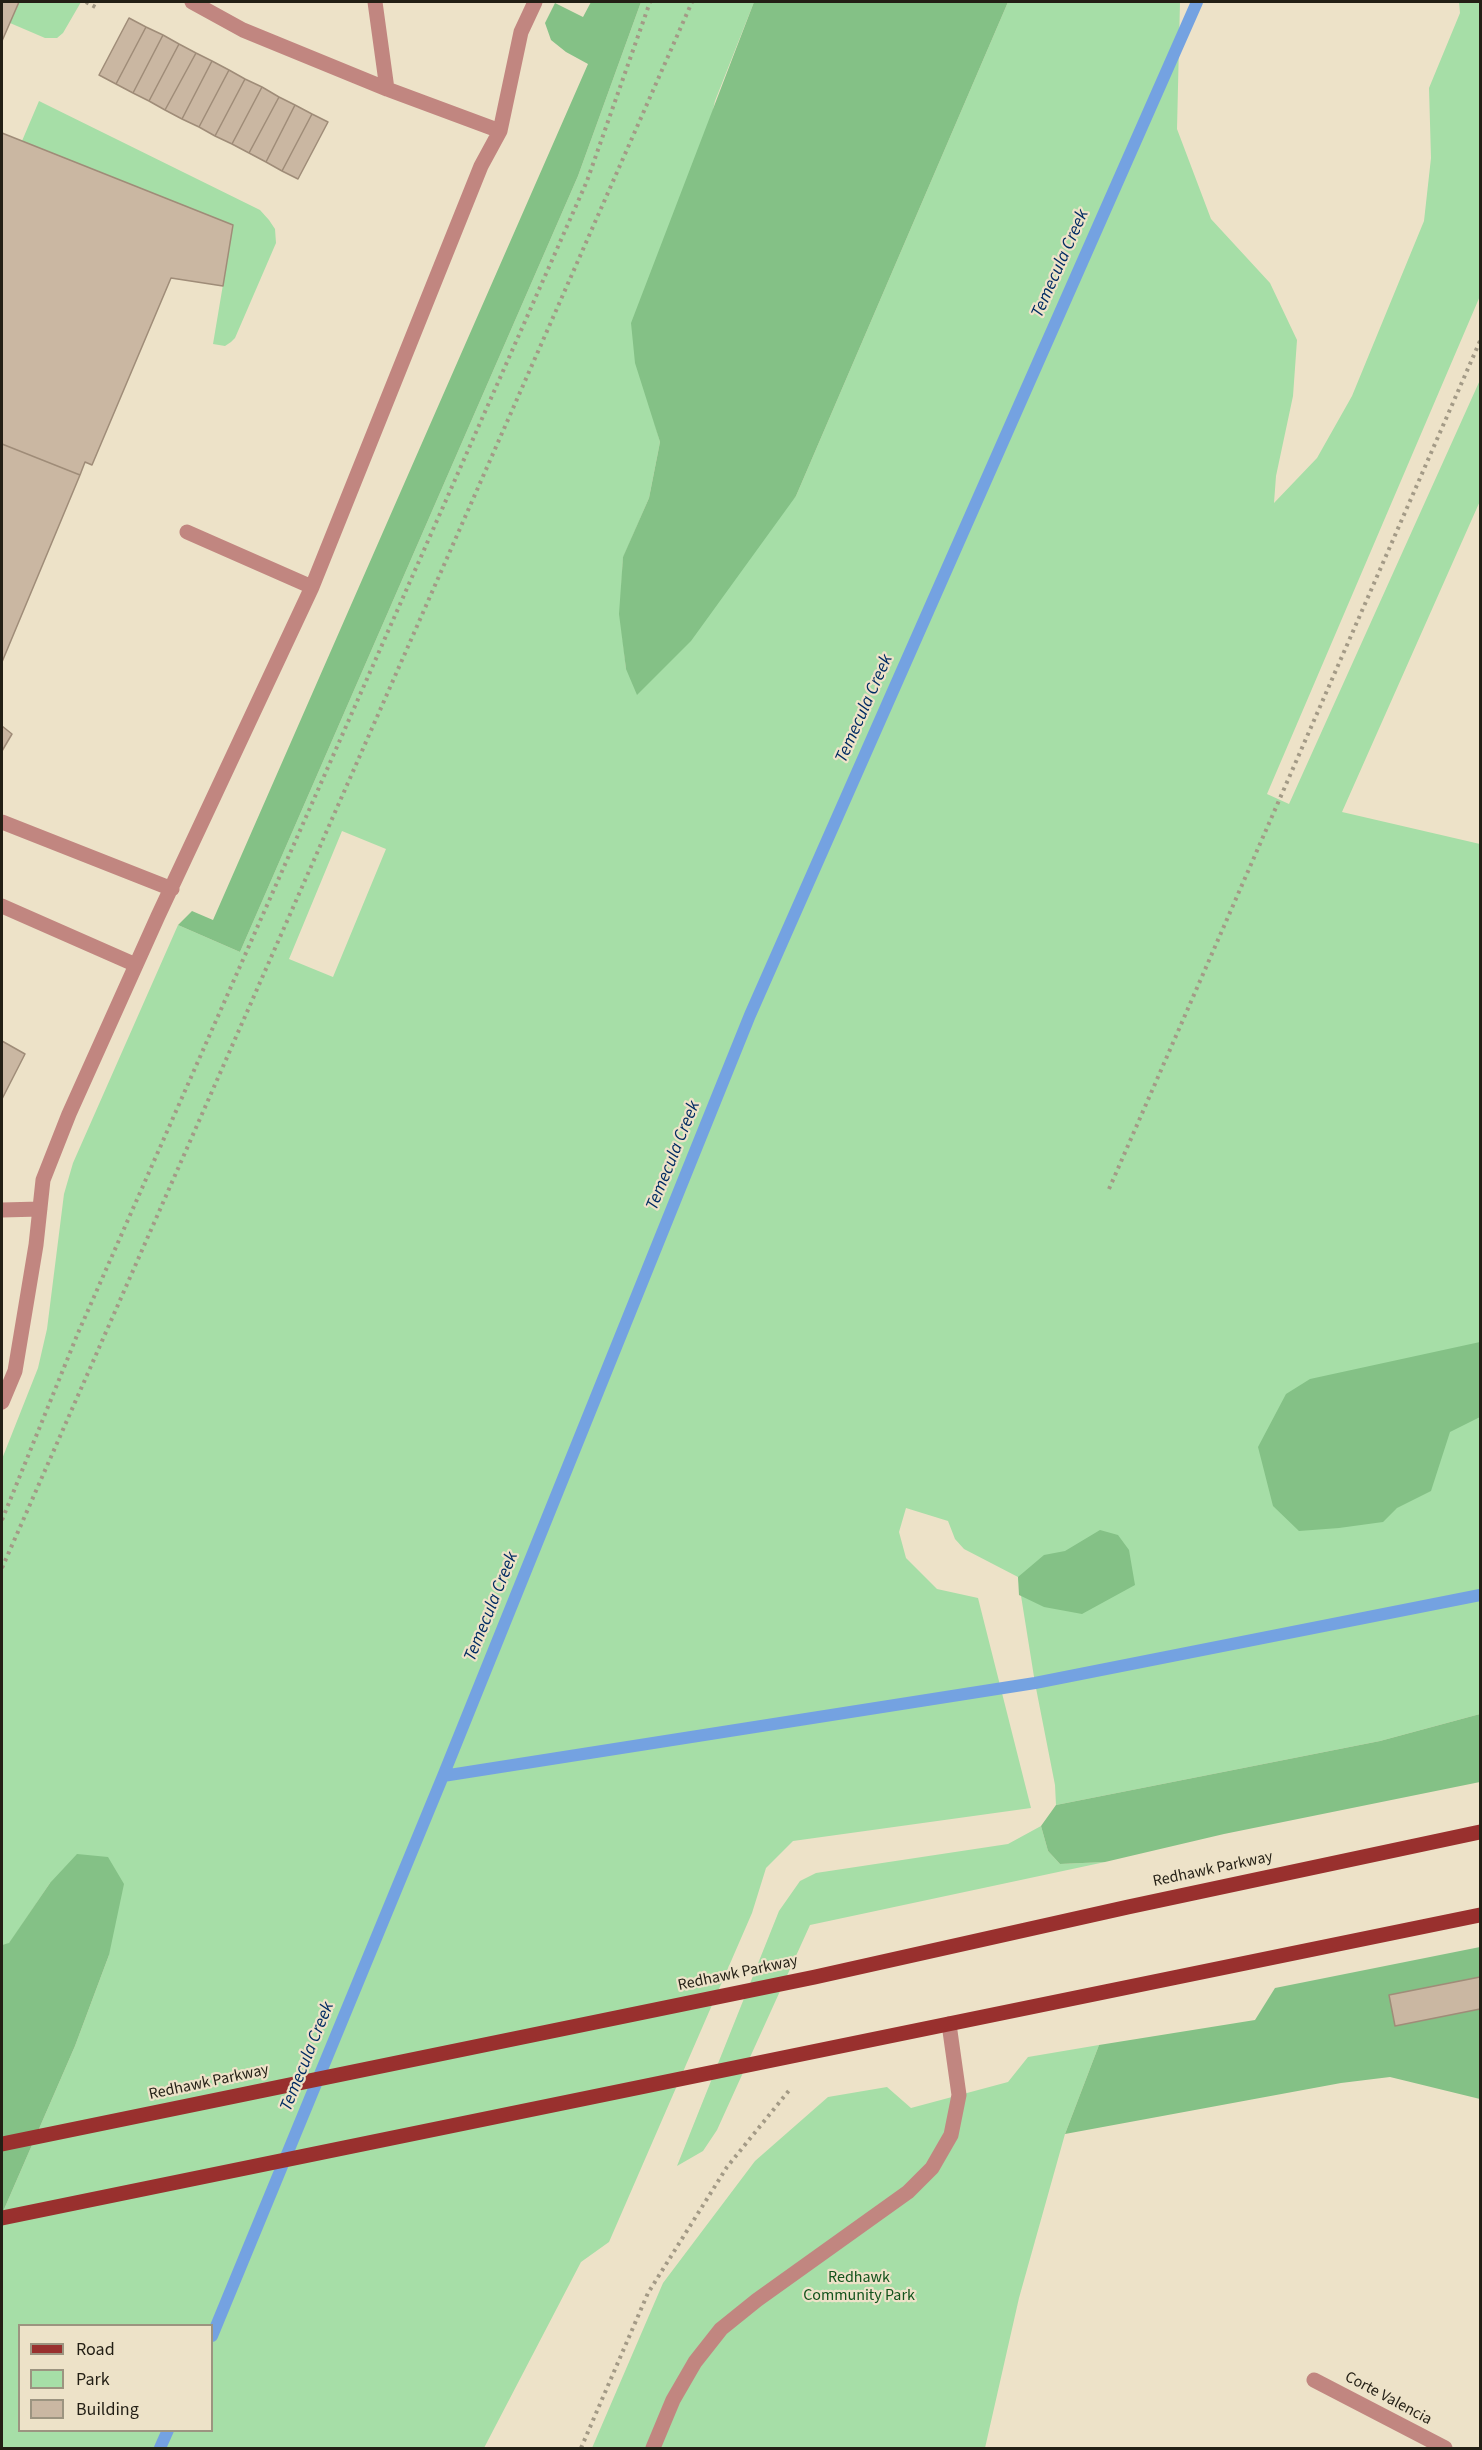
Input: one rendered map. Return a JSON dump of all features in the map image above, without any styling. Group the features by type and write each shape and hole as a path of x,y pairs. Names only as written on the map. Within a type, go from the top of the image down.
{"main road":[{"name":"Redhawk Parkway","path":"2,2144 814,1977 1480,1832"},
{"path":"2,2218 1480,1915"}],"street":[{"path":"192,2 243,30 387,89 500,131"},
{"path":"375,2 387,89"},
{"path":"2,1402 15,1371 43,1180 69,1114 136,965 312,587 481,166 500,131 521,32 535,2"},
{"path":"187,532 312,587"},
{"path":"2,822 172,889"},
{"path":"2,906 136,965"},
{"path":"2,1210 40,1209"},
{"path":"653,2448 673,2400 695,2362 721,2329 757,2300 908,2192 932,2168 951,2134 959,2096 949,2024"},
{"name":"Corte Valencia","path":"1314,2380 1444,2448"}],"path":[{"path":"86,2 99,9"},
{"path":"2,1520 78,1333 587,181 650,2"},
{"path":"2,1568 692,2"},
{"path":"1109,1189 1480,340"},
{"path":"580,2448 648,2293 728,2167 784,2096 825,2049"}],"green space":[{"path":"19,2 81,2 63,33 57,38 45,38 10,23"},
{"path":"591,2 641,2 578,176 240,952 178,925 192,911 213,920 588,64 566,52 551,40 545,23 555,3 583,17"},
{"path":"641,2 754,2 715,101 649,403 660,442 649,498 623,558 620,614 626,669 796,496 1008,2 1180,2 1177,129 1211,219 1270,283 1297,340 1293,396 1276,476 1274,503 1317,458 1352,396 1424,221 1431,158 1429,88 1460,13 1459,2 1480,2 1480,296 1267,794 1289,804 1480,380 1480,501 1342,812 1480,844 1480,1714 1380,1741 1056,1805 1055,1785 1035,1683 1018,1577 964,1549 955,1539 948,1521 906,1508 899,1532 906,1558 937,1589 978,1598 1031,1808 793,1841 766,1868 752,1913 609,2242 581,2262 484,2448 2,2448 2,2214 75,2046 109,1955 50,1883 9,1944 2,1945 2,1459 38,1368 47,1329 64,1194 73,1163 178,925 240,952 578,176","holes":["342,831 386,849 333,977 289,959"]},
{"path":"754,2 1008,2 796,496 691,641 637,695 626,669 619,614 623,557 649,498 660,442 635,363 631,323"},
{"path":"39,101 260,210 269,220 275,229 276,243 235,338 231,342 225,346 213,344 233,225 22,141"},
{"path":"1480,1342 1480,1417 1450,1432 1431,1491 1397,1508 1383,1522 1339,1528 1299,1531 1273,1506 1258,1447 1286,1394 1310,1379"},
{"path":"1100,1530 1118,1535 1129,1550 1135,1585 1082,1614 1044,1607 1019,1595 1018,1577 1044,1555 1065,1551"},
{"path":"1480,1714 1480,1782 1224,1834 1105,1862 1060,1864 1048,1851 1041,1826 1056,1805 1380,1741"},
{"path":"1041,1826 1048,1851 1060,1864 1105,1862 810,1925 717,2130 703,2151 677,2166 779,1911 800,1881 816,1873 1008,1844"},
{"path":"77,1854 108,1857 124,1884 109,1955 75,2046 2,2214 2,1945 9,1943 50,1883"},
{"path":"1480,1947 1480,2099 1390,2077 1341,2083 1065,2134 1099,2045 1255,2020 1275,1988"},
{"name":"Redhawk Community Park","path":"1099,2045 1065,2134 1019,2298 985,2448 592,2448 663,2283 755,2161 828,2097 887,2087 911,2108 1008,2082 1028,2057"}],"building":[{"path":"2,2 19,2 2,41"},
{"path":"129,18 146,27 116,84 99,75"},
{"path":"146,27 163,35 133,93 116,84"},
{"path":"163,35 179,44 149,101 133,93"},
{"path":"179,44 196,53 165,110 149,101"},
{"path":"196,53 212,61 182,119 165,110"},
{"path":"212,61 229,70 199,127 182,119"},
{"path":"229,70 245,79 215,136 199,127"},
{"path":"245,79 262,87 232,144 215,136"},
{"path":"262,87 279,97 249,153 232,144"},
{"path":"279,97 295,105 266,162 249,153"},
{"path":"295,105 312,114 282,171 266,162"},
{"path":"312,114 328,122 298,179 282,171"},
{"path":"2,133 233,225 223,286 171,278 92,465 85,462 80,475 2,444"},
{"path":"2,444 80,475 2,662"},
{"path":"2,726 12,734 2,751"},
{"path":"2,1041 25,1054 2,1099"},
{"path":"1480,1977 1480,2009 1395,2026 1389,1995"}],"waterway":[{"name":"Temecula Creek","path":"213,2334 443,1776 750,1015 1197,2"},
{"path":"443,1776 1035,1683 1480,1595"},
{"name":"Temecula Creek","path":"160,2448 167,2432"}]}
